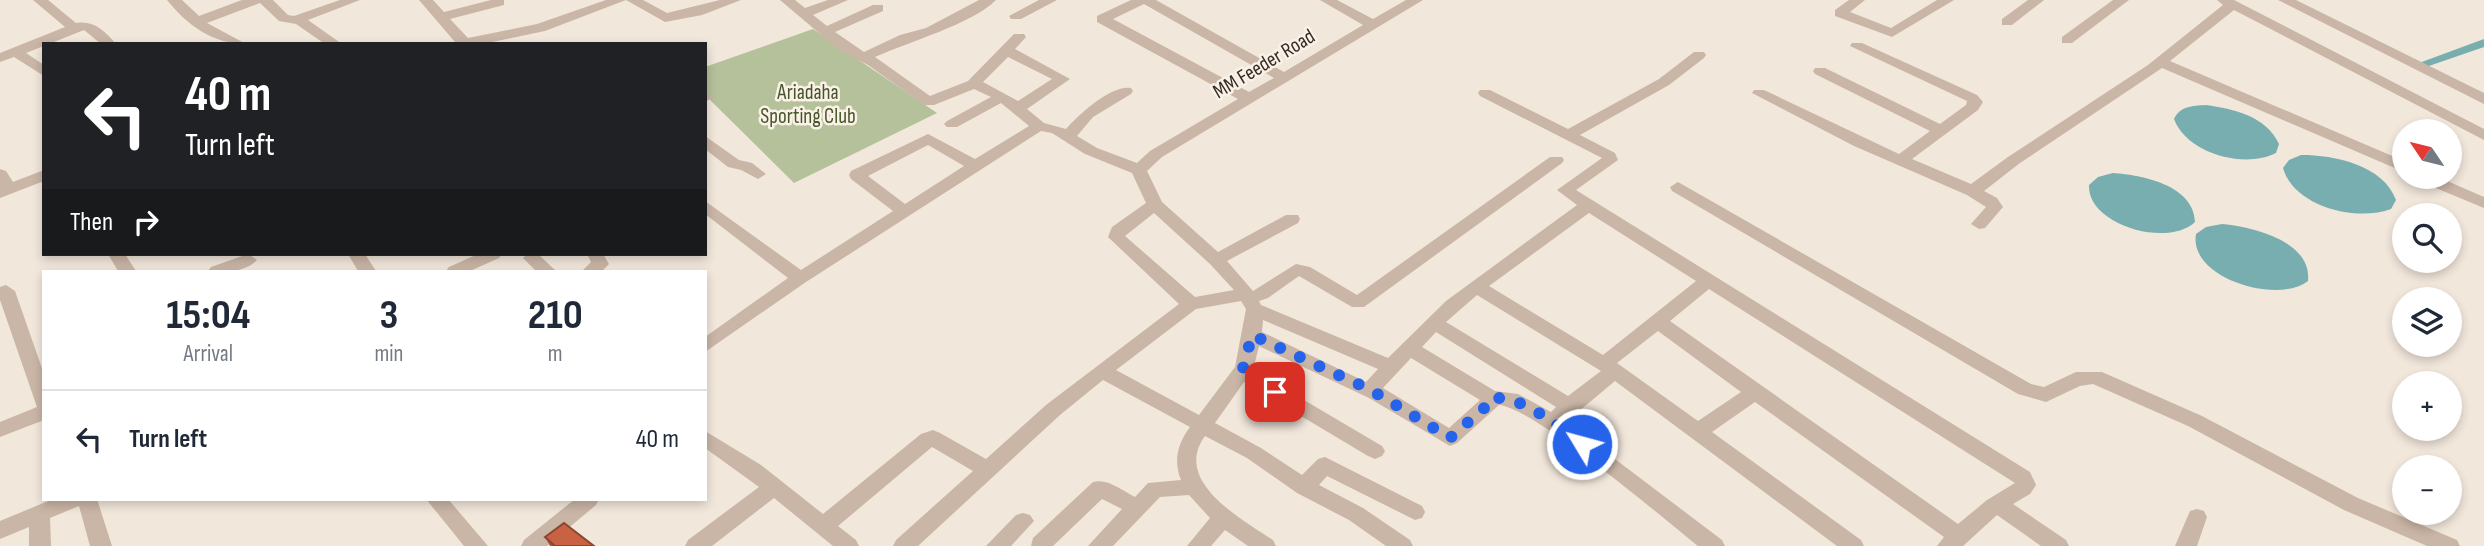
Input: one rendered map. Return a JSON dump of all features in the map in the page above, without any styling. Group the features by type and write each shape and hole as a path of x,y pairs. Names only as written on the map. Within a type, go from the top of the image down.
{"street":[{"path":"40,0 74,28"},
{"path":"174,0 197,22 231,42"},
{"path":"197,22 255,0"},
{"path":"265,0 284,18 298,19 353,0"},
{"path":"426,0 464,42"},
{"path":"470,42 540,27 619,0"},
{"path":"641,2 661,17 670,18 734,0"},
{"path":"787,0 824,32 929,102 973,84 1019,37"},
{"path":"802,14 841,0"},
{"path":"864,58 905,38 931,31 989,0"},
{"path":"1016,16 1050,0"},
{"path":"1248,98 1102,19 1144,0 1283,77"},
{"path":"1327,0 1372,24"},
{"name":"MM Feeder Road","path":"1139,170 1156,154 1416,0"},
{"path":"1858,0 1840,13 1892,33 1947,0"},
{"path":"2007,22 2037,0"},
{"path":"2067,40 2122,0"},
{"path":"2285,0 2484,99"},
{"path":"442,17 499,2"},
{"path":"1973,191 2014,160 2160,62 2228,2 2484,135"},
{"path":"824,32 878,8"},
{"path":"298,19 332,42"},
{"path":"0,58 87,25 107,42"},
{"path":"540,27 551,42"},
{"path":"1857,46 1972,98 1975,102 1973,107 1900,160"},
{"path":"1006,50 1063,79 1018,108"},
{"path":"16,52 42,71"},
{"path":"1569,135 1664,82 1699,55"},
{"path":"2160,62 2392,162"},
{"path":"1820,71 1941,131"},
{"path":"973,84 980,85 1018,108 1039,126 1057,130 1091,151 1139,170 1155,205 1216,260 1252,304 1391,367"},
{"path":"1068,137 1088,114 1126,91"},
{"path":"1485,93 1610,157 1566,190 2023,478 2026,485 1953,541 1657,321"},
{"path":"1759,93 1900,160 1973,191 1995,207 1979,224"},
{"path":"952,124 1000,98"},
{"path":"707,345 800,278 1039,126"},
{"path":"906,212 856,175 928,139 975,166"},
{"path":"707,143 733,164 746,166 758,174"},
{"path":"1252,304 1293,271 1298,270 1358,303 1556,160"},
{"path":"0,174 5,191 42,176"},
{"path":"1678,187 2025,389 2046,396 2076,379 2095,377 2195,421 2351,504 2449,546"},
{"path":"2452,189 2484,203"},
{"path":"1155,205 1118,231 1116,237 1191,304"},
{"path":"1371,390 1433,322 1590,206"},
{"path":"707,208 800,278"},
{"path":"1216,260 1293,219"},
{"path":"457,270 489,256"},
{"path":"592,270 600,264 596,256"},
{"path":"532,258 546,270"},
{"path":"221,270 249,262"},
{"path":"1555,424 1569,406 1657,321 1710,279"},
{"path":"1477,287 1609,367 1853,546"},
{"path":"6,291 42,396"},
{"path":"904,546 987,468 1102,371 1191,304 1245,294 1252,304 1252,335 1242,372 1203,424 1186,452 1189,478 1194,487 1223,518 1265,546"},
{"path":"1433,322 1569,406"},
{"path":"1252,335 1371,390 1450,438 1491,402 1491,398"},
{"path":"1409,348 1491,398 1511,398 1555,424 1714,546"},
{"path":"1102,371 1203,424 1304,487 1356,514 1402,546"},
{"path":"1242,372 1375,451"},
{"path":"1698,431 1755,392"},
{"path":"0,430 42,413"},
{"path":"822,527 928,439 933,438 987,468"},
{"path":"707,439 774,486 842,545"},
{"path":"1304,487 1325,465 1415,512"},
{"path":"696,546 774,486"},
{"path":"1099,546 1155,489 1194,487"},
{"path":"1041,544 1100,488 1136,507"},
{"path":"0,530 69,501"},
{"path":"88,501 101,546"},
{"path":"438,501 477,546"},
{"path":"532,546 587,501"},
{"path":"1998,505 2058,546"},
{"path":"40,513 40,546"},
{"path":"2186,546 2197,517"},
{"path":"1198,546 1223,518"},
{"path":"997,546 1023,521"}],"green space":[{"name":"Ariadaha Sporting Club","path":"813,29 937,113 794,183 707,97 707,66"}],"water":[{"path":"2206,105 2238,112 2258,120 2279,144 2276,153 2263,158 2234,159 2218,155 2191,141 2174,119 2183,109"},
{"path":"2301,155 2314,155 2356,164 2380,178 2390,188 2396,200 2391,209 2377,213 2361,214 2328,208 2300,193 2289,181 2283,168 2289,160"},
{"path":"2113,173 2138,176 2164,184 2176,191 2186,199 2195,222 2183,230 2167,233 2131,228 2115,221 2101,211 2092,199 2089,185 2098,177"},
{"path":"2222,224 2264,233 2291,246 2307,267 2308,281 2294,288 2277,290 2238,283 2220,275 2206,263 2197,250 2196,234 2206,227"}],"building":[{"path":"564,523 594,546 555,546 545,537"}],"waterway":[{"path":"2426,63 2484,43"}],"route":[{"path":"1275,392 1242,372 1252,335 1371,390 1450,438 1491,402 1491,398 1511,398 1555,424 1582,444"}]}
